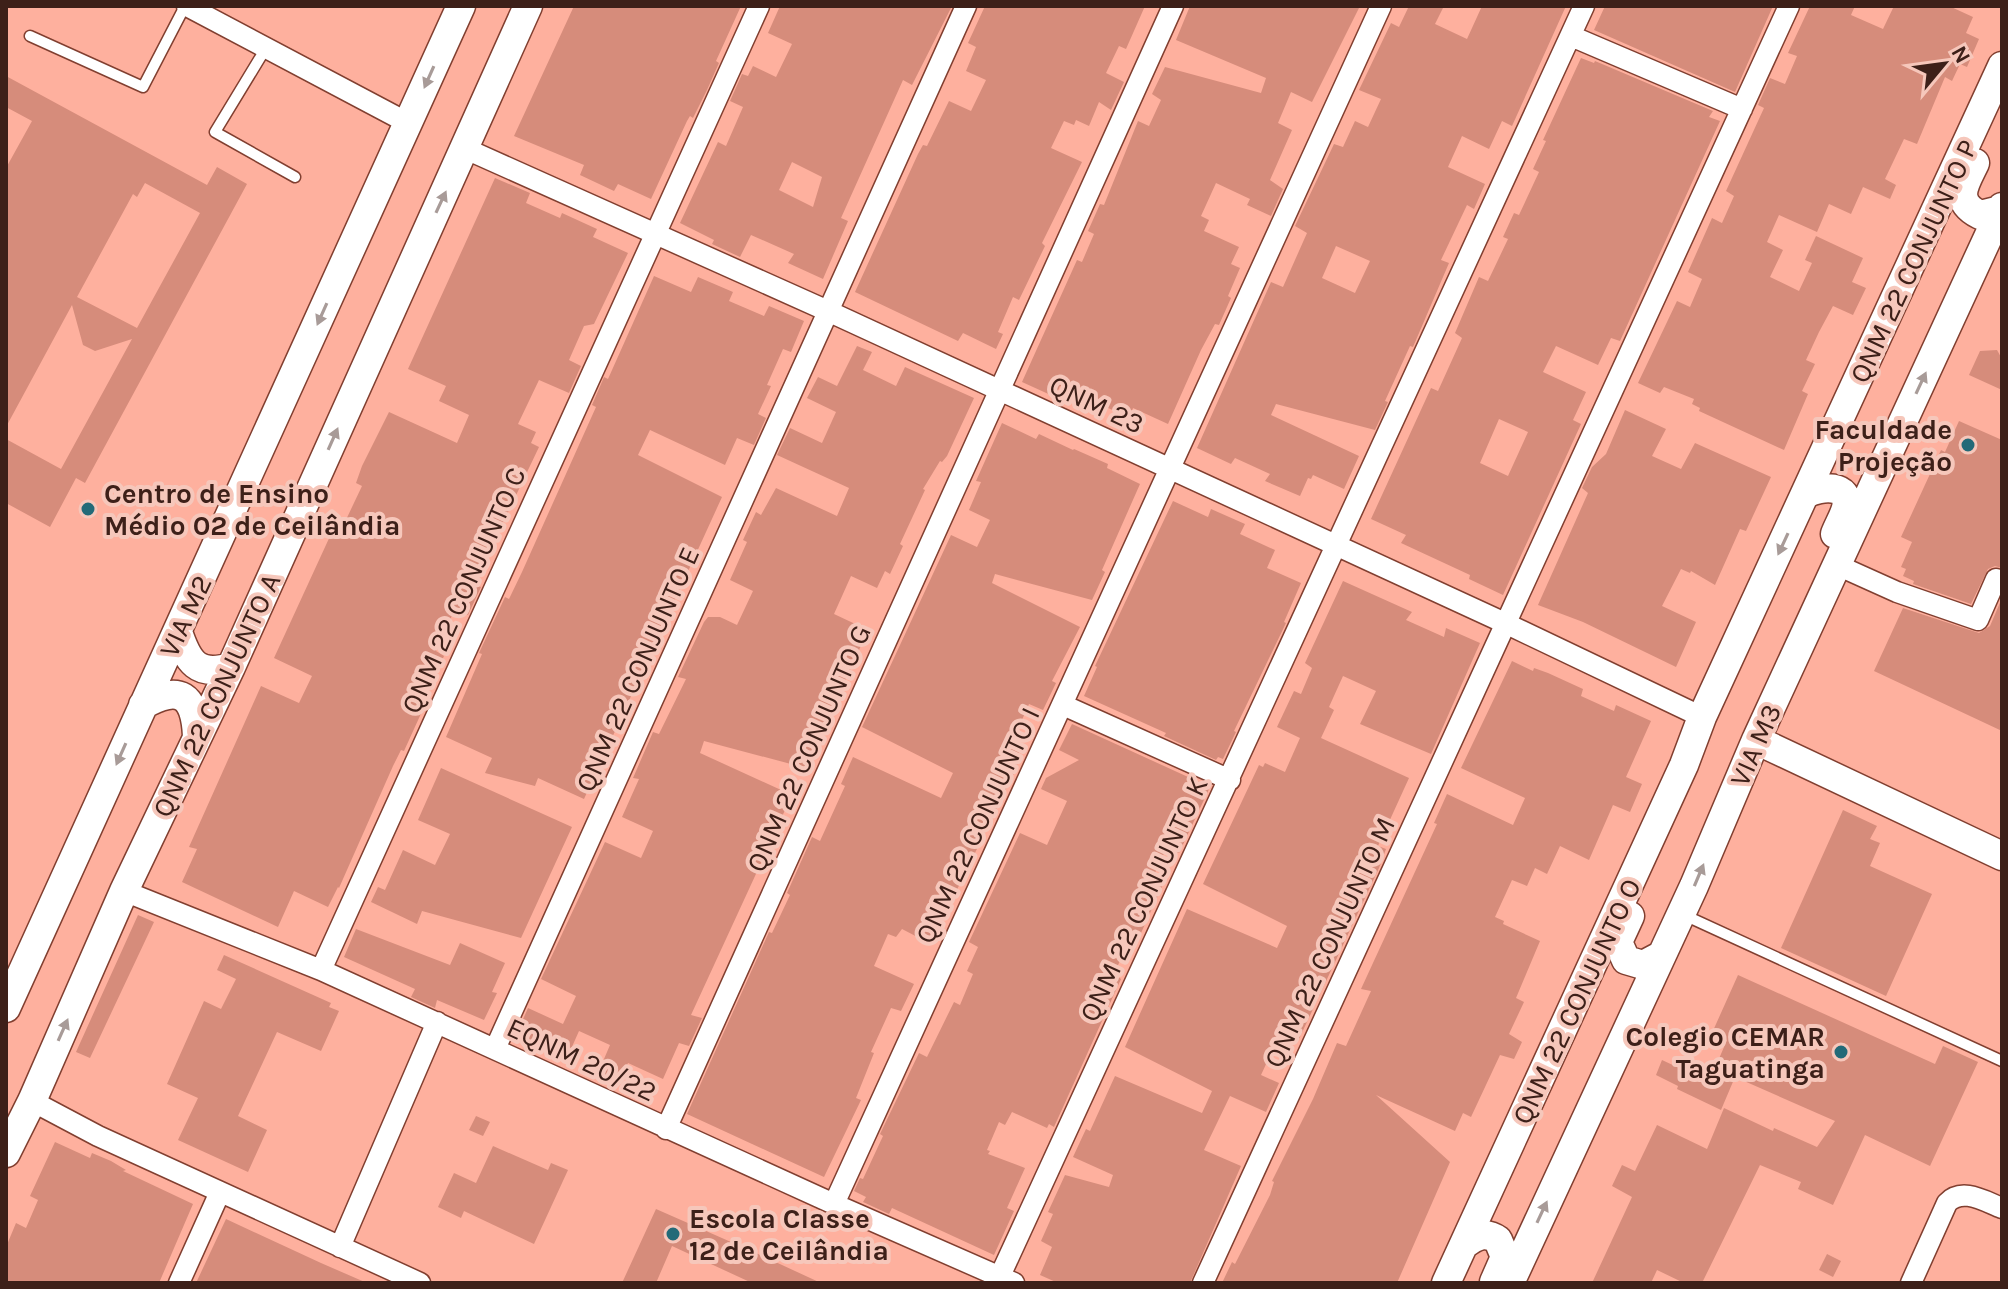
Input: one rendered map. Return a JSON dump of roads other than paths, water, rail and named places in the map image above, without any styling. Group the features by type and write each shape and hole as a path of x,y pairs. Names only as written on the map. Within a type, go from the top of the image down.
{"main road":[{"name":"VIA M2","path":"6,1008 461,6"},
{"name":"QNM 22 CONJUNTO A","path":"124,891 231,667 528,6"},
{"name":"QNM 22 CONJUNTO P","path":"1702,717 2002,66"},
{"path":"2001,209 1986,215 1975,212 1964,201 1963,190 2002,104"},
{"name":"VIA M3","path":"1510,1283 2001,209"},
{"path":"1784,681 1804,607 1846,508 1846,499 1838,489 1823,487 1806,494"},
{"path":"178,632 185,654 198,667 213,672 231,667"},
{"path":"143,705 162,695 176,694 186,700 196,714 197,736"},
{"name":"QNM 22 CONJUNTO O","path":"1446,1283 1684,765 1702,717"},
{"path":"1756,740 2002,856"},
{"path":"1660,956 1643,965 1631,963 1622,954 1618,942 1661,842 1684,765"},
{"path":"6,1153 124,891"},
{"path":"1465,1244 1484,1234 1498,1240 1505,1257 1493,1283"}],"street":[{"path":"186,6 408,123"},
{"name":"QNM 22 CONJUNTO C","path":"321,970 759,6"},
{"name":"QNM 22 CONJUNTO E","path":"495,1049 966,6"},
{"name":"QNM 22 CONJUNTO G","path":"666,1129 1173,6"},
{"name":"QNM 22 CONJUNTO I","path":"834,1204 1381,6"},
{"name":"QNM 22 CONJUNTO K","path":"1007,1280 1230,780 1584,6"},
{"name":"QNM 22 CONJUNTO M","path":"1203,1283 1789,6"},
{"path":"1571,36 1742,109"},
{"name":"QNM 23","path":"466,149 656,232 1702,717"},
{"path":"1837,565 1897,592 1978,620 1996,579"},
{"path":"1063,705 1230,780"},
{"name":"EQNM 20/22","path":"124,891 321,970 666,1129 1007,1280"},
{"path":"340,1247 437,1022"},
{"path":"32,1101 98,1136 340,1247 387,1276 420,1283"},
{"path":"179,1283 220,1192"},
{"path":"1911,1283 1952,1198 1966,1195 2002,1208"}],"lane":[{"path":"30,36 143,87 186,6"},
{"path":"266,48 215,132 295,177"},
{"path":"1679,913 2002,1061"}],"place":[{"name":"Faculdade Projeção","path":"1968,445"},
{"name":"Centro de Ensino Médio 02 de Ceilândia","path":"88,509"},
{"name":"Colegio CEMAR Taguatinga","path":"1841,1052"},
{"name":"Escola Classe 12 de Ceilândia","path":"673,1234"}]}
